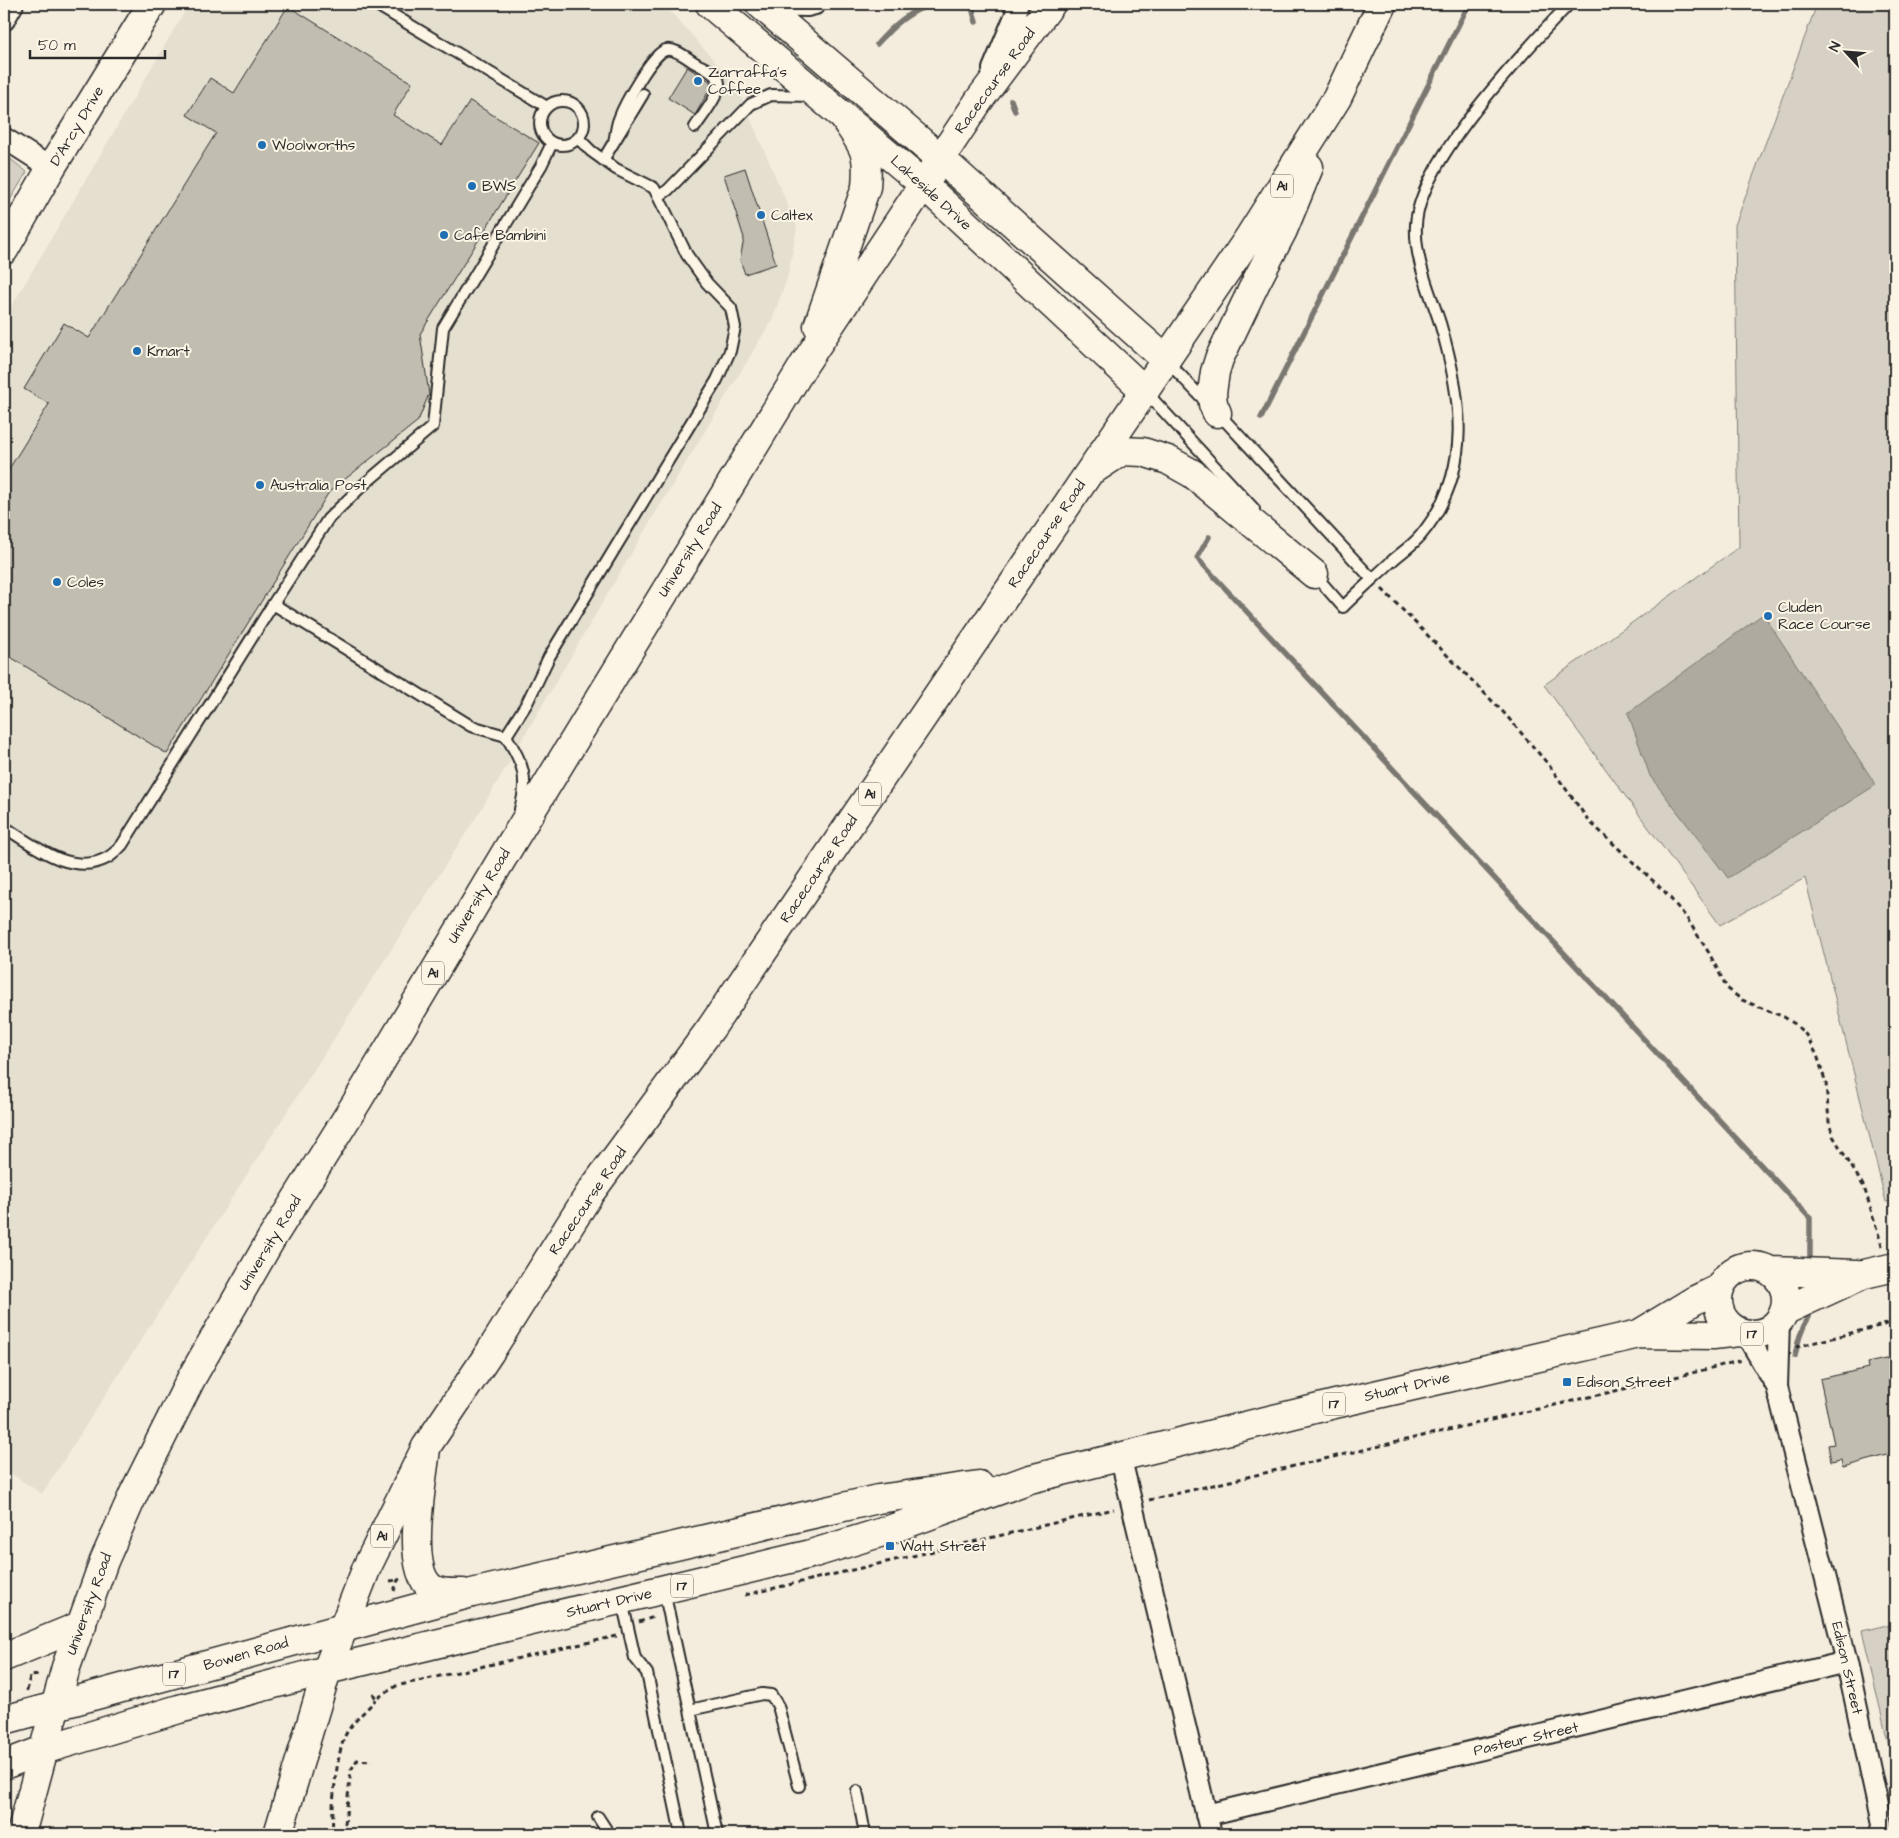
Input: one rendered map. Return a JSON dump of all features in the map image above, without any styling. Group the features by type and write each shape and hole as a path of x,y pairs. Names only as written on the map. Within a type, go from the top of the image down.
{"main road":[{"name":"D'Arcy Drive","path":"4,250 51,168 152,4"},
{"name":"Lakeside Drive","path":"710,4 846,121 923,184 1145,390"},
{"name":"Lakeside Drive","path":"761,4 940,158 1165,359"},
{"name":"Racecourse Road","path":"940,158 980,99 1051,4"},
{"name":"Racecourse Road","path":"327,1670 367,1567 426,1447 490,1352 590,1193 711,1028 1248,239 1337,98 1382,4"},
{"path":"1217,413 1213,404 1212,393 1214,372 1256,282 1283,230 1337,98"},
{"path":"805,363 866,187 868,166 864,148 846,121"},
{"name":"University Road","path":"21,1834 66,1667 104,1560 134,1492 192,1377 270,1241 805,363 940,158"},
{"path":"1088,475 1122,451 1143,452 1168,460 1193,474 1314,574"},
{"name":"17","path":"1751,1266 1761,1267 1770,1271 1883,1270 1782,1316 1764,1332 1744,1341 1729,1326 1719,1308 1720,1288 1729,1276 1742,1268 1751,1266"},
{"path":"1770,1271 1779,1279 1784,1289 1786,1300 1782,1316"},
{"name":"Stuart Drive","path":"1639,1334 1695,1300 1720,1288"},
{"name":"Stuart Drive","path":"327,1670 622,1600 666,1602 811,1554 886,1532 1030,1479 1120,1455 1639,1334 1713,1336 1744,1341"},
{"path":"426,1447 416,1541 419,1568 422,1577 431,1588 449,1593 472,1593"},
{"name":"Stuart Drive","path":"343,1627 472,1593 878,1499 1030,1479"},
{"path":"4,1657 82,1625"},
{"name":"Bowen Road","path":"4,1720 343,1627"},
{"name":"17","path":"5,1773 43,1750 179,1709 327,1670"},
{"name":"A1","path":"280,1831 327,1670"}],"street":[{"path":"4,20 13,4"},
{"path":"761,4 807,6 816,4"},
{"path":"980,99 1016,14 1017,4"},
{"path":"4,138 51,168"},
{"name":"Edison Street","path":"1782,1316 1777,1387 1847,1662 1884,1834"},
{"name":"Edison Street","path":"1744,1341 1777,1387"},
{"path":"1120,1455 1211,1834"},
{"name":"Pasteur Street","path":"1206,1815 1847,1662"}],"lane":[{"path":"376,4 546,107"},
{"path":"1145,390 1343,607 1421,536 1442,503 1455,466 1460,425 1455,379 1417,248 1416,224 1420,203 1450,145 1508,71 1569,4"},
{"path":"614,142 618,119 651,61 660,52 666,50 678,52 713,74 718,80 717,92 695,127"},
{"path":"603,160 642,94"},
{"path":"659,196 668,190 751,104 770,95 817,96"},
{"path":"560,101 574,105 583,117 584,125 578,138 566,145 552,143 546,139 540,127 542,113 546,107 560,101"},
{"path":"506,736 527,703 549,657 717,380 730,351 734,327 731,308 707,283 687,255 654,188 616,169 591,151 578,138"},
{"path":"4,827 57,859 70,863 83,864 107,858 122,845 328,519 433,426 443,328 541,166 552,143"},
{"path":"1165,359 1372,579"},
{"path":"273,604 471,726 506,736 519,757 525,776 524,795 512,842"},
{"path":"622,1600 635,1658 647,1673 681,1834"},
{"path":"666,1602 717,1834"},
{"path":"690,1710 762,1694 771,1695 778,1706 799,1786"},
{"path":"857,1791 865,1834"},
{"path":"598,1817 609,1834"}],"path":[{"path":"1372,579 1504,713 1548,764 1589,821 1665,892 1686,917 1709,953 1727,988 1742,1000 1784,1017 1795,1024 1806,1035 1817,1056 1826,1083 1829,1122 1833,1136 1864,1187 1883,1270"},
{"path":"1799,1347 1895,1322"},
{"path":"1153,1500 1692,1373 1744,1341"},
{"path":"737,1597 1116,1508"},
{"path":"390,1581 404,1578"},
{"path":"391,1598 398,1580"},
{"path":"333,1834 332,1817 341,1747 346,1733 376,1699 396,1686 622,1635 628,1628 646,1619 666,1602"},
{"path":"25,1698 30,1676 40,1675"},
{"path":"373,1693 376,1699"},
{"path":"344,1833 351,1770 357,1760 372,1761"},
{"path":"4,1801 6,1799 5,1773"}],"shaded area":[{"path":"189,4 664,4 736,85 797,227 788,276 772,320 641,537 482,808 42,1494 4,1469 4,319"},
{"name":"Cluden Race Course","path":"1817,4 1895,4 1895,1201 1886,1202 1805,878 1720,925 1544,685 1739,547 1735,225"},
{"path":"4,154 27,172 4,210"},
{"path":"1763,614 1876,785 1728,878 1650,776 1628,713"},
{"path":"1895,1623 1895,1772 1862,1631"}],"building":[{"path":"288,6 412,83 393,115 442,145 470,101 539,143 420,334 429,394 418,421 329,492 167,754 4,653 4,477 49,404 24,389 64,323 89,338 216,133 187,115 210,78 234,93"},
{"path":"687,67 710,81 711,87 695,115 668,98"},
{"path":"745,168 776,264 745,274 740,260 744,238 724,175"},
{"path":"1895,1357 1895,1453 1843,1467 1841,1459 1831,1461 1828,1445 1834,1444 1820,1379 1868,1368 1867,1363"}],"waterway":[{"path":"877,44 902,20 932,4"},
{"path":"971,4 976,22"},
{"path":"1261,418 1469,4"},
{"path":"1011,100 1015,111"},
{"path":"1209,537 1197,558 1810,1218 1810,1257"},
{"path":"1795,1356 1800,1335 1809,1317"}],"place":[{"name":"Zarraffa's Coffee","path":"698,81"},
{"name":"Woolworths","path":"262,145"},
{"name":"BWS","path":"472,186"},
{"name":"Caltex","path":"761,215"},
{"name":"Cafe Bambini","path":"444,235"},
{"name":"Kmart","path":"137,351"},
{"name":"Australia Post","path":"260,485"},
{"name":"Coles","path":"57,582"},
{"name":"Cluden Race Course","path":"1768,616"},
{"name":"Edison Street","path":"1567,1382"},
{"name":"Watt Street","path":"890,1546"}]}
